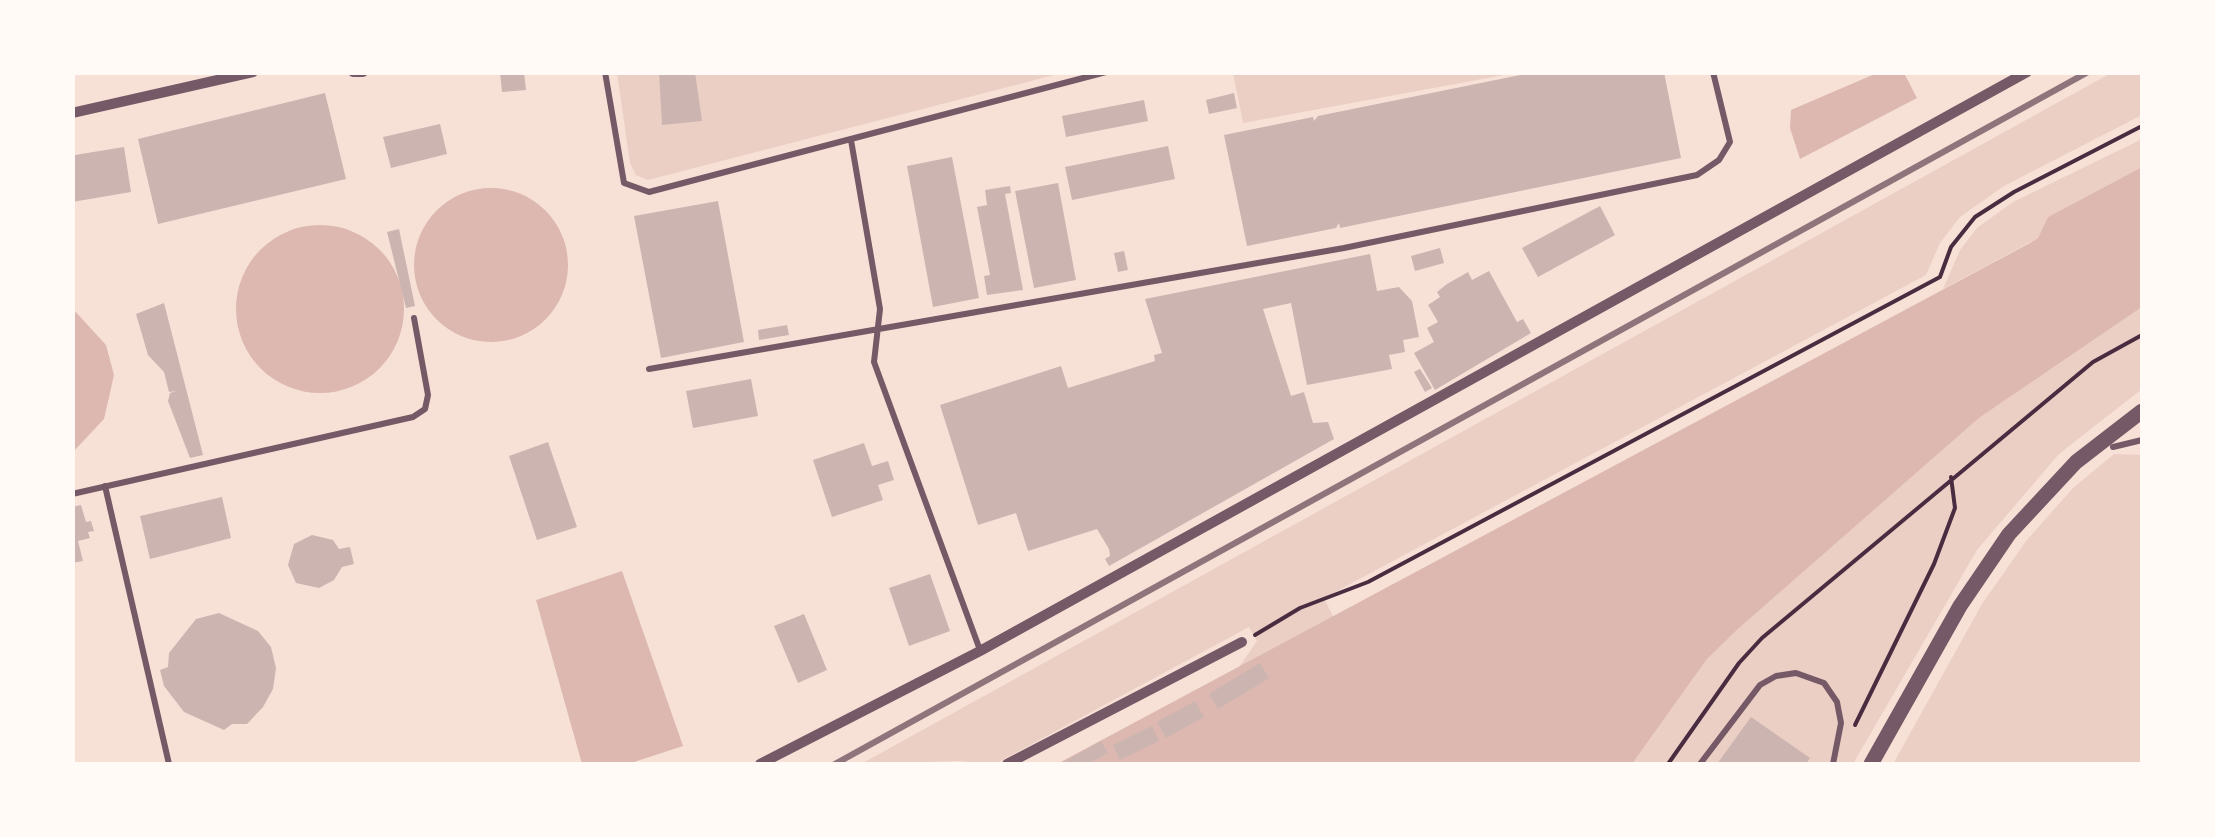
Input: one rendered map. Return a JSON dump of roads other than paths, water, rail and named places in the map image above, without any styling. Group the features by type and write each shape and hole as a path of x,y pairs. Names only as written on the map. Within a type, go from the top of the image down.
{"street":[{"path":"72,114 254,72"},
{"path":"354,72 363,72"},
{"path":"760,764 980,651 2027,72"},
{"path":"1870,764 1960,606 2009,534 2076,462 2142,411"},
{"path":"1007,764 1242,642"}],"lane":[{"path":"606,72 624,182 649,192 1106,72"},
{"path":"648,369 1344,248 1697,175 1719,160 1730,142 1713,72"},
{"path":"850,140 880,309 874,362 980,651"},
{"path":"72,494 413,417 425,408 428,395 414,318"},
{"path":"2113,447 2142,440"},
{"path":"105,486 170,764"},
{"path":"1700,764 1760,686 1796,673 1824,683 1837,702 1839,752 1833,764"}],"railway":[{"path":"835,764 2088,72"}]}
